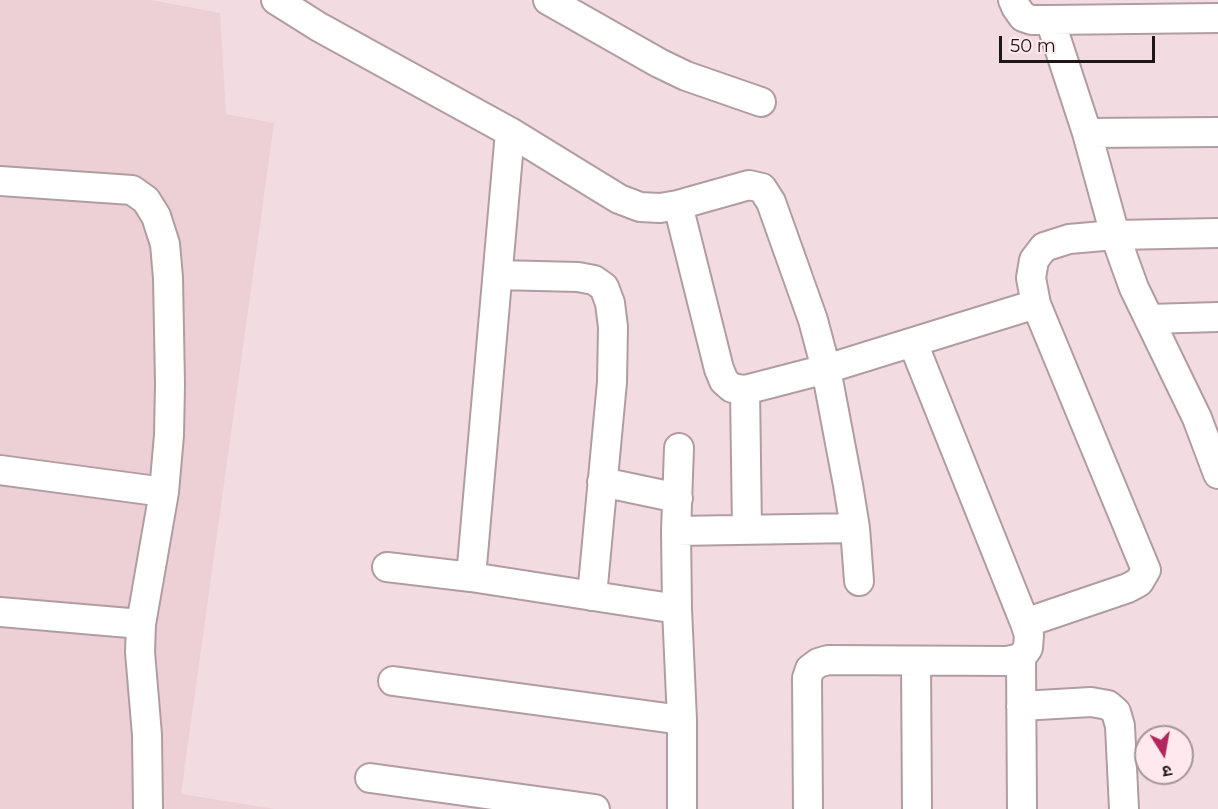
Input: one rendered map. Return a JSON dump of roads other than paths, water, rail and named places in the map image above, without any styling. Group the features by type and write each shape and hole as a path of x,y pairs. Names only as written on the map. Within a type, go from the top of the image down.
{"street":[{"path":"276,0 320,27 510,132 620,199 640,207 660,208 678,205 749,185 762,188 771,202 813,320 826,369 842,446 855,528 860,581"},
{"path":"548,0 686,76 761,102"},
{"path":"1013,0 1023,17 1032,20 1218,18"},
{"path":"1050,20 1087,133 1115,235 1134,288 1149,319 1207,418 1218,474"},
{"path":"471,577 510,132"},
{"path":"1087,133 1218,132"},
{"path":"0,181 132,190 146,200 156,216 165,244 168,278 170,394 164,492 141,624 140,652 147,735 148,809"},
{"path":"678,205 719,369 724,381 732,388 745,390 826,369 1036,304"},
{"path":"1025,623 1128,588 1139,582 1146,570 1036,304 1031,278 1034,260 1044,247 1069,239 1115,235 1218,233"},
{"path":"498,275 594,280 604,287 610,303 613,327 612,382 592,596"},
{"path":"1149,319 1218,317"},
{"path":"914,343 1029,635 1028,648 1021,658 1022,809"},
{"path":"745,390 747,530"},
{"path":"679,448 676,531 682,720 682,809"},
{"path":"0,470 164,492"},
{"path":"602,482 678,498"},
{"path":"676,531 855,528"},
{"path":"387,567 471,577 677,609"},
{"path":"0,612 141,624"},
{"path":"808,809 807,678 810,669 818,663 828,660 1007,661 1021,658"},
{"path":"916,660 917,809"},
{"path":"393,681 682,720"},
{"path":"1021,706 1091,702 1108,705 1116,712 1120,726 1124,809"},
{"path":"369,778 595,809"}]}
